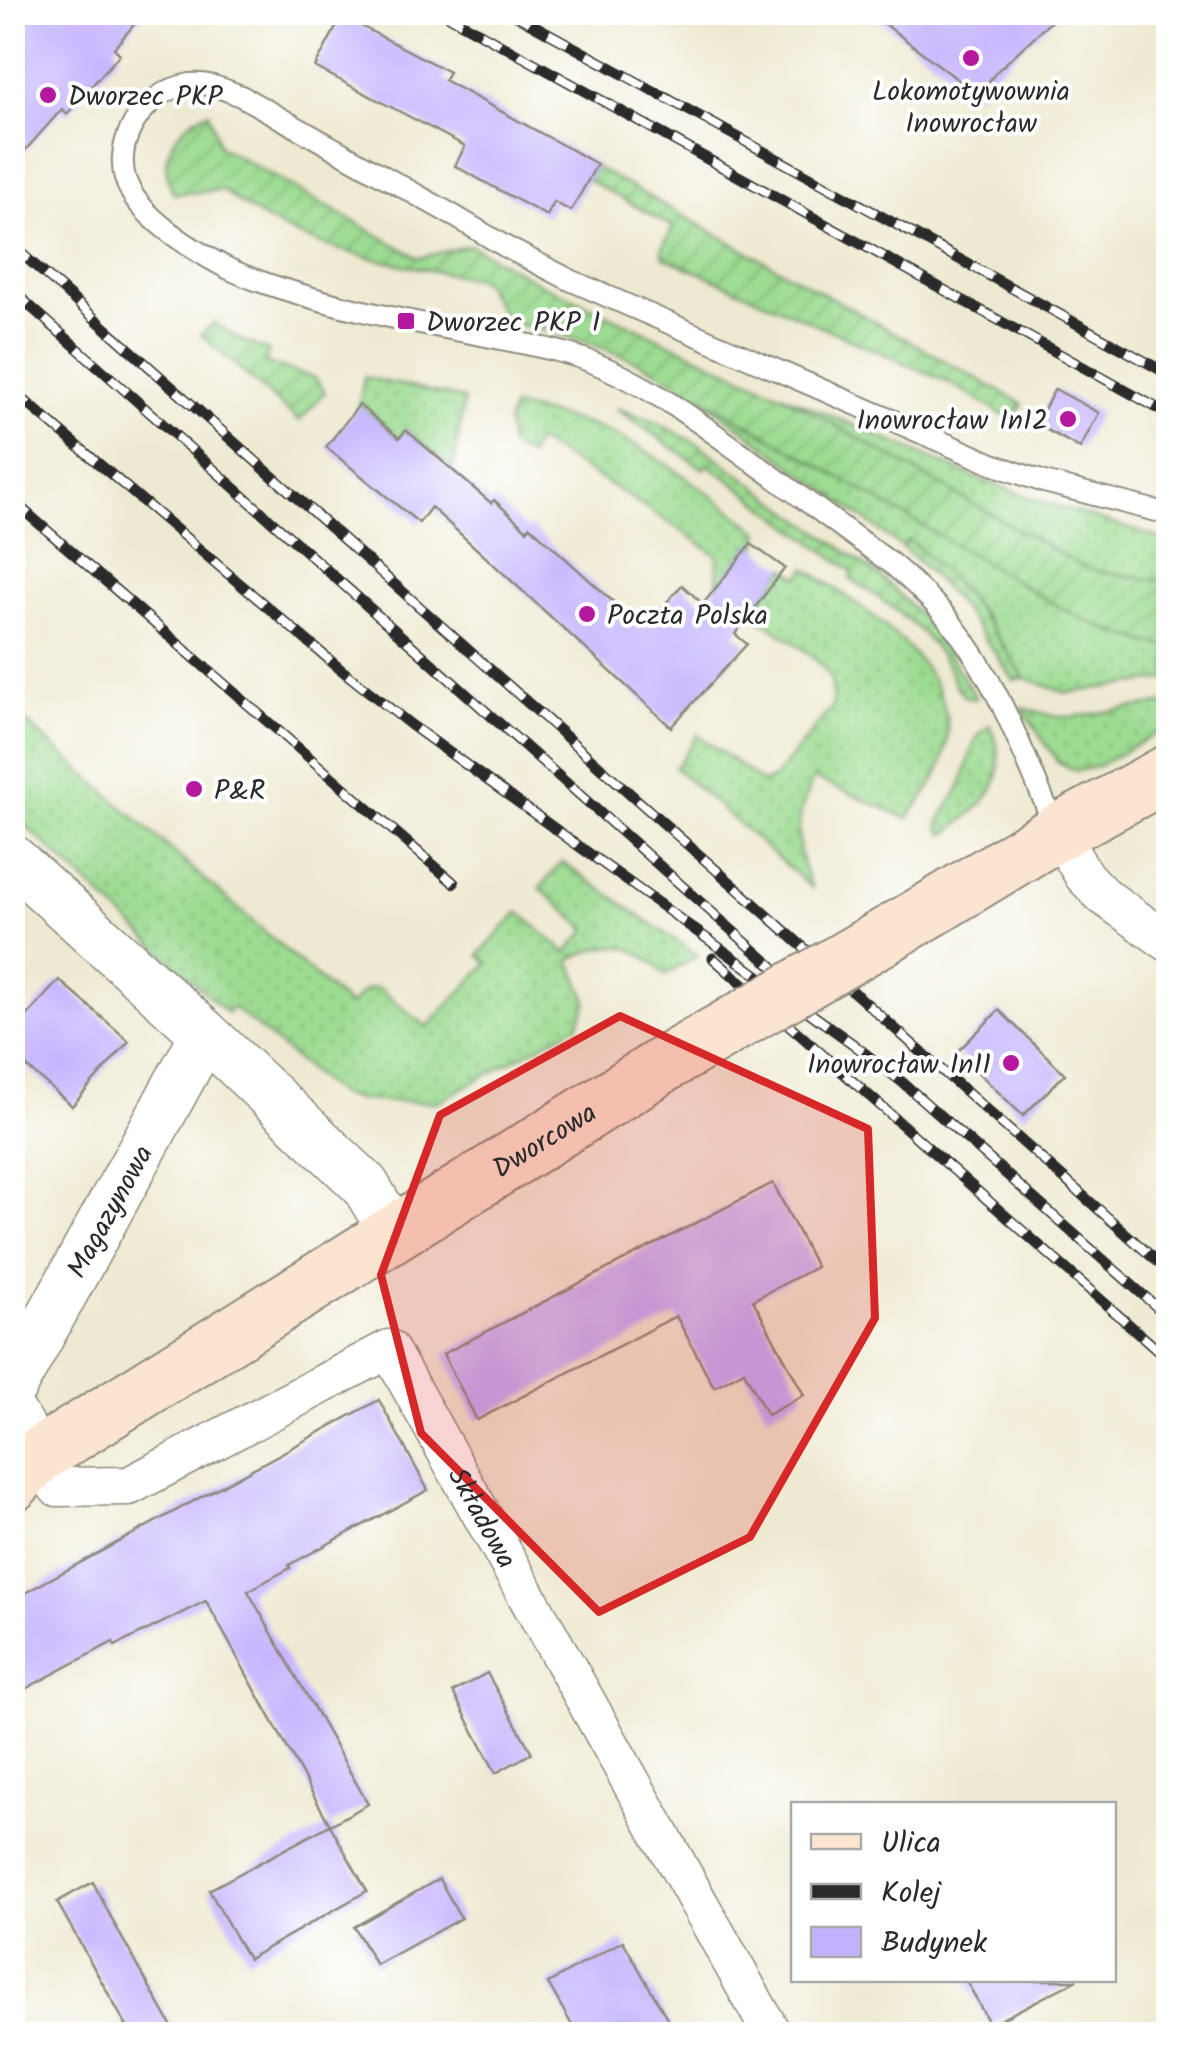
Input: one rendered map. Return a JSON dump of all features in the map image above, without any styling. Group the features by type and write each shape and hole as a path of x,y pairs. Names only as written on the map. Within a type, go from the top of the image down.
{"main road":[{"name":"Dworcowa","path":"19,1453 395,1235 662,1065 1058,832 1168,773"}],"street":[{"path":"1058,832 1084,876 1102,894 1168,942"},
{"path":"12,858 364,1185 395,1235"},
{"name":"Magazynowa","path":"12,1387 205,1034"},
{"name":"Składowa","path":"19,1453 58,1487 129,1486 389,1349 772,2034"}],"lane":[{"path":"1058,832 999,702 976,658 952,624 921,589 877,553 693,417 634,382 583,359 350,310 227,268 157,221 132,195 122,172 124,142 140,113 158,95 191,84 220,87 570,280 995,465 1044,482 1168,514"}],"highlighted area":[{"path":"620,1016 868,1129 875,1318 750,1537 599,1612 421,1433 381,1275 440,1115"}],"green space":[{"path":"209,112 219,146 419,258 470,245 543,285 781,394 1087,569 1168,582 1168,647 1099,626 1058,606 655,370 583,341 508,323 482,280 380,260 313,241 251,211 223,190 174,194 167,168 171,145 186,126"},
{"path":"595,167 1023,404 1013,421 952,384 664,257 662,249 673,227 588,180"},
{"path":"214,323 269,351 265,363 315,378 325,392 299,421 201,335"},
{"path":"364,377 464,399 453,469 407,431 399,438 359,405"},
{"path":"684,386 1058,606 1098,625 1168,647 1168,679 1066,693 1024,678 960,587 909,540 902,547"},
{"path":"781,394 967,474 1168,541 1168,582 1087,569"},
{"path":"513,407 580,422 635,445 760,532 757,547 751,544 717,586 718,556 674,525 536,441 529,456 510,446 507,423"},
{"path":"615,408 652,420 701,446 881,577 931,626 976,698 969,699 960,692 925,636 850,578 853,572 708,464 704,469"},
{"path":"909,540 972,604 1024,678 1014,680 949,593 902,547"},
{"path":"785,568 800,577 806,568 858,605 909,649 943,702 947,733 938,773 907,818 814,778 803,806 799,834 802,862 813,889 675,768 698,735 763,783 774,778 832,707 832,686 823,667 751,613"},
{"path":"1168,703 1168,727 1096,767 1076,771 1057,761 1022,708 1071,717"},
{"path":"13,711 349,1006 365,991 378,988 427,1027 488,963 479,955 519,912 566,953 587,930 540,888 562,862 698,956 665,975 643,955 621,947 597,949 570,960 587,1001 578,1025 437,1102 353,1099 336,1093 233,1007 227,1013 13,814"},
{"path":"990,725 997,745 998,777 984,801 945,835 940,821 965,775 973,745"},
{"path":"1168,840 1168,888 1160,877 1156,857"}],"building":[{"name":"Dworzec PKP","path":"12,12 145,12 114,48 120,54 67,114 62,109 12,165"},
{"name":"Lokomotywownia Inowrocław","path":"869,12 1061,12 996,72 978,95"},
{"path":"342,16 449,72 444,80 597,164 571,211 554,202 547,216 455,166 465,146 315,67"},
{"name":"Inowrocław In12","path":"1055,389 1099,413 1080,448 1036,424"},
{"name":"Poczta Polska","path":"359,405 399,438 406,430 491,503 494,500 527,530 530,526 643,629 682,585 703,604 751,544 785,568 735,634 747,644 671,727 431,507 419,523 326,447"},
{"path":"59,980 129,1041 72,1106 12,1054 12,1033"},
{"name":"Inowrocław In11","path":"999,1010 1065,1074 1023,1116 957,1052"},
{"path":"773,1183 816,1267 753,1300 804,1395 767,1415 744,1371 714,1387 676,1316 477,1420 443,1354"},
{"path":"379,1400 428,1490 248,1591 368,1804 330,1825 206,1601 115,1646 113,1642 12,1696 12,1600"},
{"path":"487,1673 532,1753 496,1773 453,1692"},
{"path":"330,1825 367,1891 248,1959 209,1890"},
{"path":"439,1879 461,1918 376,1965 354,1927"},
{"path":"93,1882 176,2034 131,2034 57,1902"},
{"path":"623,1941 676,2034 577,2034 548,1983"},
{"path":"967,1982 1073,1982 990,2025"}],"railway":[{"path":"442,12 1168,414"},
{"path":"510,12 1168,374"},
{"path":"12,245 1168,1271"},
{"path":"12,290 798,989"},
{"path":"12,390 411,725 902,1082 1168,1317"},
{"path":"12,500 454,883"},
{"path":"713,958 1168,1359"}],"place":[{"name":"Lokomotywownia Inowrocław","path":"971,58"},
{"name":"Dworzec PKP","path":"48,95"},
{"name":"Dworzec PKP I","path":"406,321"},
{"name":"Inowrocław In12","path":"1068,419"},
{"name":"Poczta Polska","path":"587,614"},
{"name":"P&R","path":"194,789"},
{"name":"Inowrocław In11","path":"1011,1063"}]}
